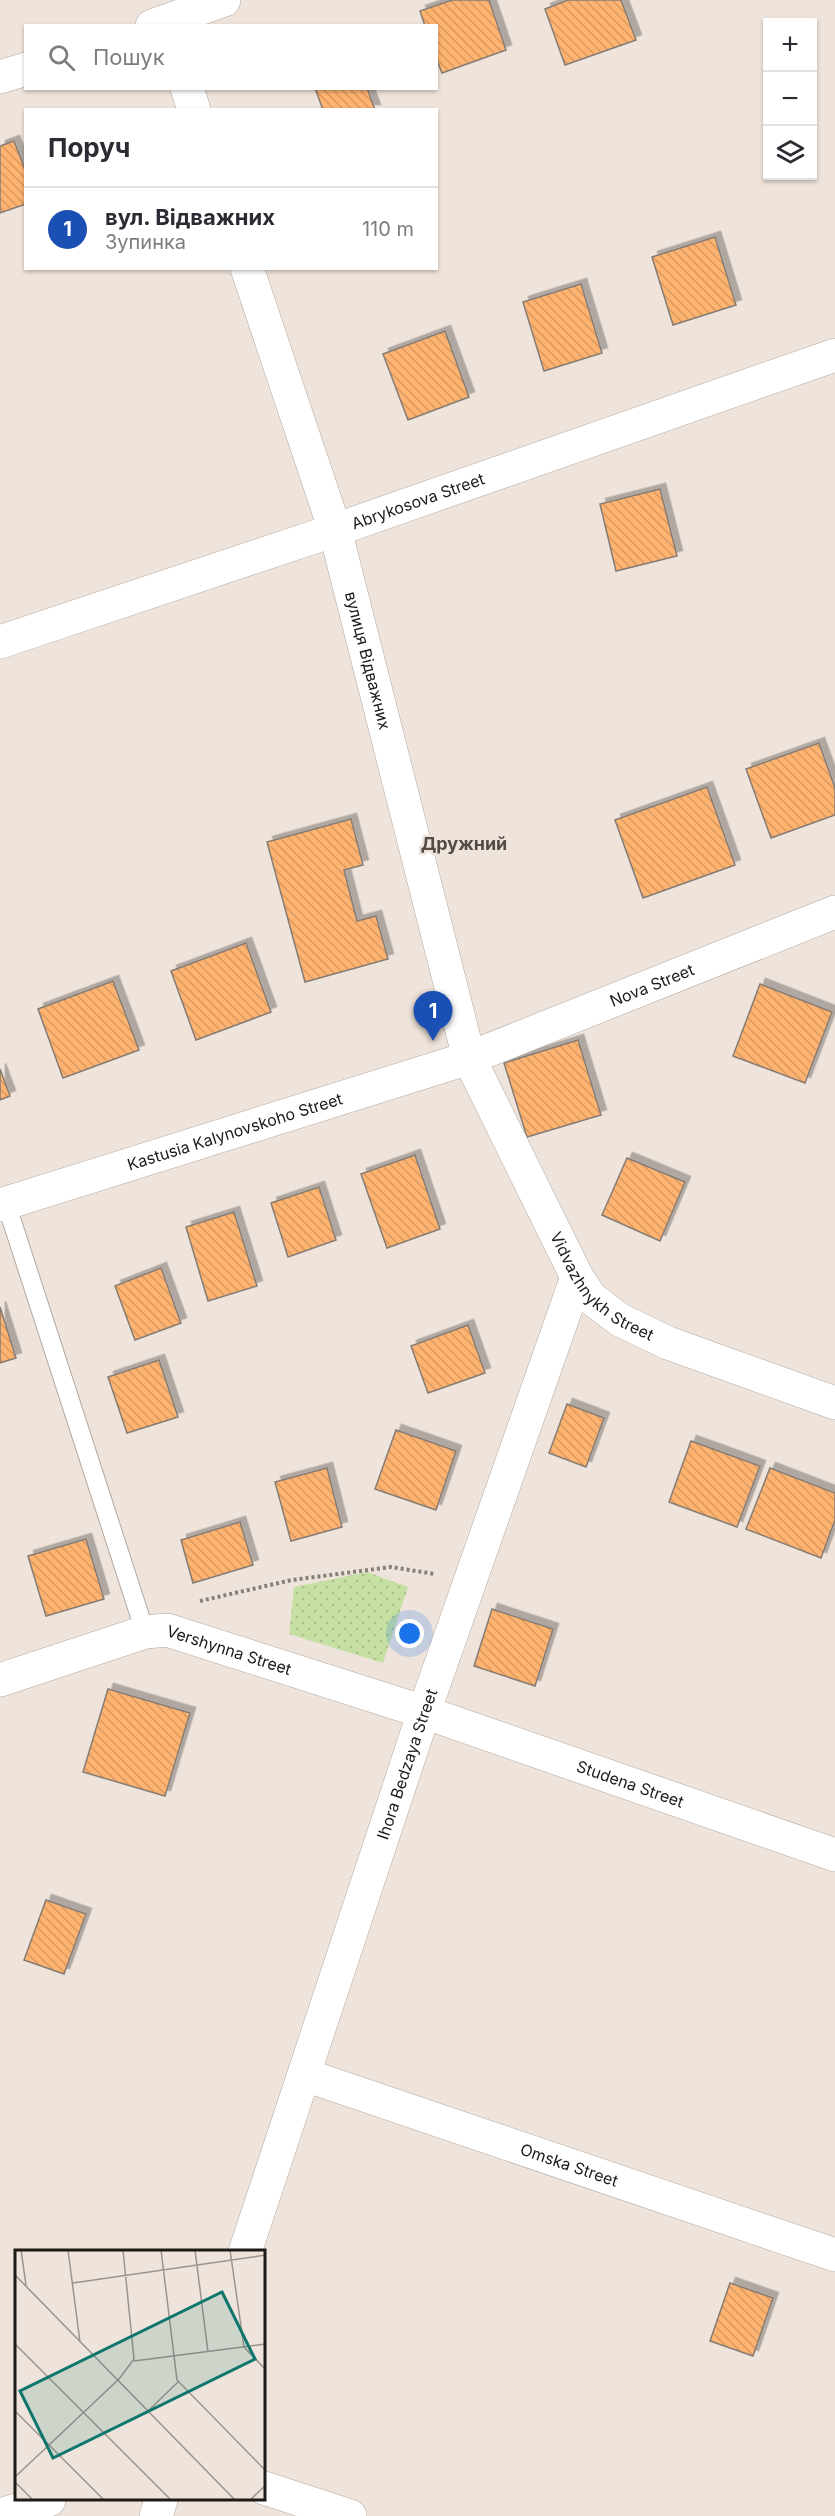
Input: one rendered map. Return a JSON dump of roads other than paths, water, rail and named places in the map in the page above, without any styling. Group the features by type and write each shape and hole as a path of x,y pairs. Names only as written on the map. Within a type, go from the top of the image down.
{"street":[{"path":"160,18 224,0"},
{"path":"0,77 24,70"},
{"path":"188,90 193,108"},
{"name":"вулиця Відважних","path":"248,270 335,530 469,1058"},
{"name":"Abrykosova Street","path":"0,642 335,530 835,355"},
{"name":"Nova Street","path":"469,1058 835,912"},
{"name":"Kastusia Kalynovskoho Street","path":"3,1204 469,1058"},
{"name":"Vidvazhnykh Street","path":"469,1058 577,1277 591,1298 620,1320 668,1344 835,1403"},
{"name":"Ihora Bedzaya Street","path":"246,2250 424,1712 577,1277"},
{"name":"Vershynna Street","path":"0,1680 145,1632 167,1630 424,1712"},
{"name":"Studena Street","path":"424,1712 835,1856"},
{"name":"Omska Street","path":"305,2074 835,2255"},
{"path":"266,2489 350,2516"},
{"path":"0,2515 43,2501"},
{"path":"156,2516 160,2501"}],"lane":[{"path":"3,1204 145,1632"}],"place":[{"name":"вул. Відважних","path":"433,1041"}],"district":[{"name":"Дружний","path":"464,844"}]}
